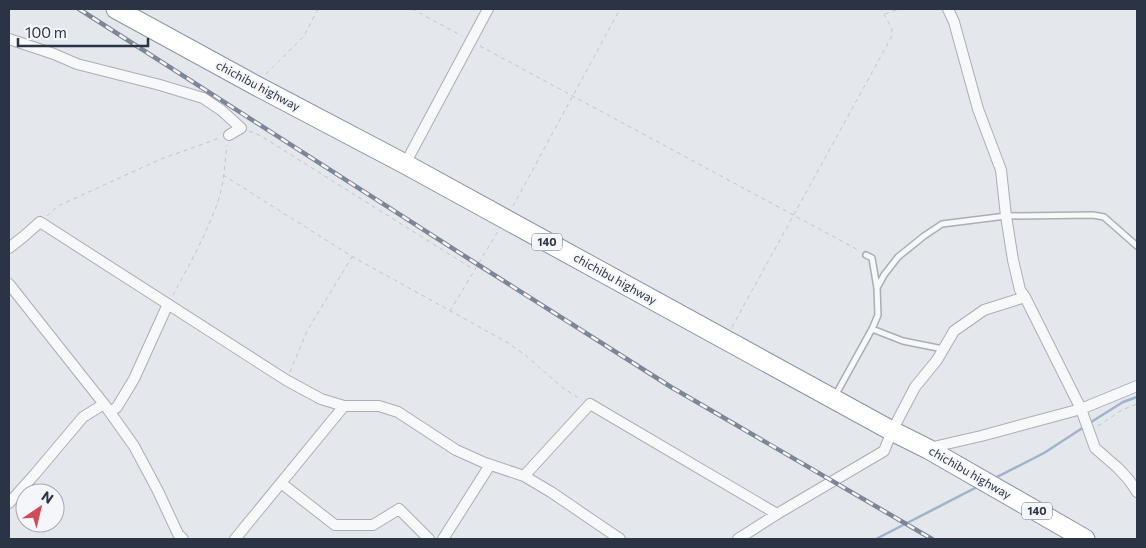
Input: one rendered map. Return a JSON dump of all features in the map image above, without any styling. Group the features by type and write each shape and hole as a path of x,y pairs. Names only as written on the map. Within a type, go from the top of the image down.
{"highway":[{"name":"chichibu highway","path":"116,9 928,449 1085,539"}],"street":[{"path":"405,164 488,9"},
{"path":"951,10 978,109 1001,170 1006,216 1020,290 1081,409 1095,448 1118,468 1137,492"},
{"path":"9,39 77,64 203,98 221,110 240,128 229,135"},
{"path":"9,248 40,222 286,380 321,399 344,406 379,406 398,412 456,450 490,465 524,476 620,539"},
{"path":"9,284 107,408 134,446 178,534 183,539"},
{"path":"738,539 884,451 892,431 915,387 937,360 954,331 984,310 1025,297"},
{"path":"9,503 36,474 83,417 107,408 117,407 134,379 168,304"},
{"path":"928,449 1081,409 1137,386"},
{"path":"524,476 590,404 777,514"},
{"path":"235,539 344,406"},
{"path":"443,539 490,465"},
{"path":"281,483 335,525 373,526 399,509 429,539"}],"lane":[{"path":"877,288 898,257 942,224 1006,216 1104,216 1137,246"},
{"path":"834,399 878,315 877,288 872,258 866,255"},
{"path":"872,329 903,341 943,350"}],"path":[{"path":"255,85 304,36 318,9"},
{"path":"412,9 866,255"},
{"path":"450,311 506,219 620,9"},
{"path":"726,339 891,38 892,29 882,9"},
{"path":"884,14 899,9"},
{"path":"240,128 261,136 474,270"},
{"path":"40,222 58,206 161,159 229,135 220,194 212,217 168,304"},
{"path":"223,175 353,257 510,344 563,388 590,404"},
{"path":"286,380 306,331 353,257"},
{"path":"1088,427 1137,404"}],"waterway":[{"path":"1088,424 1123,402 1137,397"},
{"path":"995,478 1044,453 1084,427"},
{"path":"876,539 979,486"}],"railway":[{"path":"79,9 671,387 932,539"}]}
